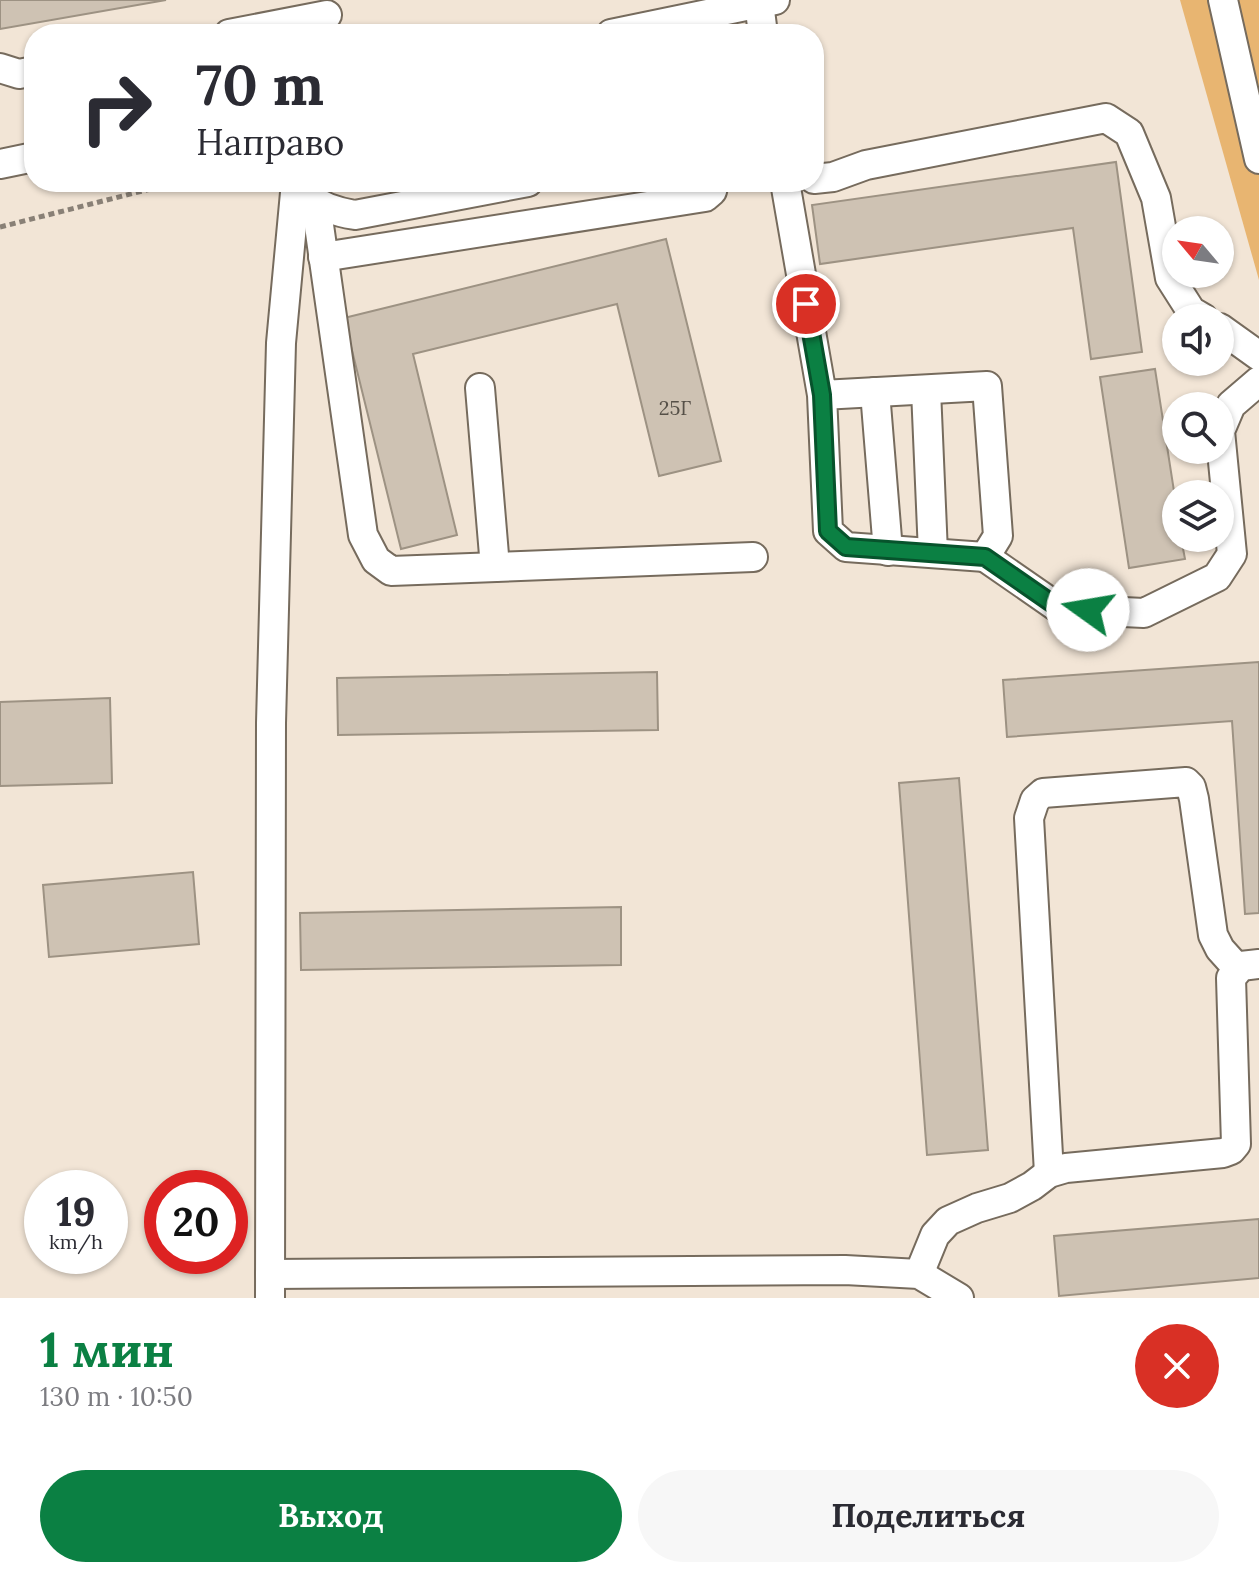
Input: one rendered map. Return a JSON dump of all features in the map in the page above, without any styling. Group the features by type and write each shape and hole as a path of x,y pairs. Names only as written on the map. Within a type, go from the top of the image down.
{"street":[{"path":"1223,0 1259,159"},
{"path":"660,24 767,2 764,24"},
{"path":"281,24 327,15"},
{"path":"0,68 24,73"},
{"path":"824,178 866,165 1106,118 1129,133 1156,198 1170,278 1187,304"},
{"path":"0,164 24,159"},
{"path":"303,192 338,212 355,215 476,192"},
{"path":"303,192 323,257 363,535 376,560 391,571 753,557"},
{"path":"303,192 281,343 271,723 270,1286 845,1270 919,1274 959,1298"},
{"path":"323,257 705,197 711,192"},
{"path":"787,192 822,395 828,531 846,547 985,557 1060,609 1144,613 1217,577 1232,554 1220,431 1231,405 1259,381"},
{"path":"1234,338 1259,356"},
{"path":"822,395 987,386 998,536 985,557"},
{"path":"480,388 495,567"},
{"path":"926,390 933,553"},
{"path":"875,392 888,551"},
{"path":"919,1274 935,1235 948,1221 1010,1198 1049,1173 1066,1168 1223,1153 1236,1144 1231,978 1248,966 1220,949 1213,935 1194,799 1186,782 1043,793 1035,800 1029,818 1049,1173"}],"path":[{"path":"0,227 138,192"}],"shaded area":[{"path":"1180,0 1259,0 1259,280"}],"building":[{"path":"0,0 166,0 24,24 0,29"},
{"path":"1116,162 1142,352 1091,359 1073,228 820,264 812,205"},
{"path":"666,239 721,461 659,476 617,304 413,354 457,535 401,549 344,318"},
{"path":"1155,369 1162,414 1162,464 1170,464 1172,480 1162,480 1162,552 1184,552 1185,559 1129,568 1100,377"},
{"path":"1259,662 1259,913 1245,914 1232,721 1007,737 1003,680"},
{"path":"657,672 658,730 338,735 337,678"},
{"path":"110,698 112,783 0,786 0,702"},
{"path":"959,778 988,1150 927,1155 899,783"},
{"path":"193,872 199,944 49,957 43,885"},
{"path":"621,907 621,965 301,970 300,913"},
{"path":"1259,1219 1259,1278 1059,1296 1054,1236"}],"route":[{"path":"806,304 822,395 828,531 846,547 985,557 1060,609 1088,610"}]}
